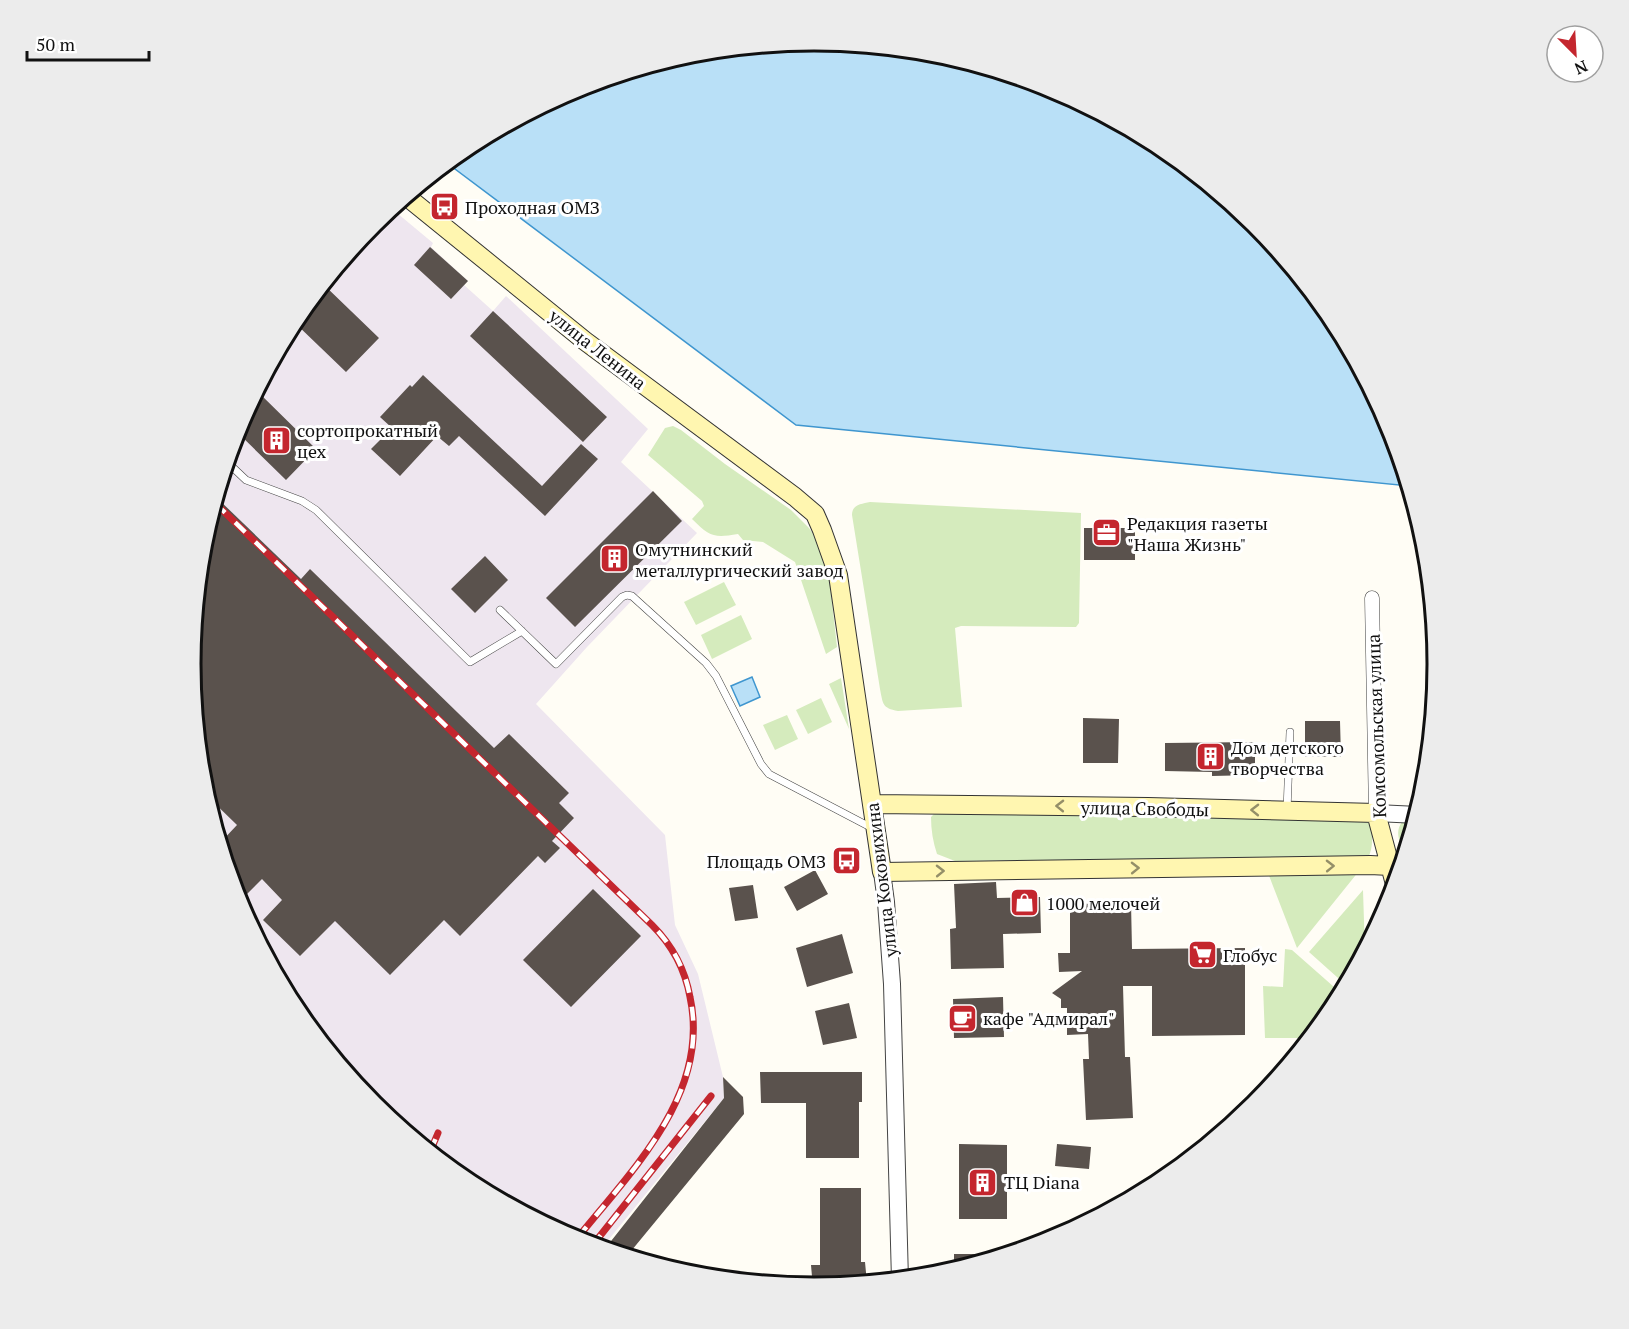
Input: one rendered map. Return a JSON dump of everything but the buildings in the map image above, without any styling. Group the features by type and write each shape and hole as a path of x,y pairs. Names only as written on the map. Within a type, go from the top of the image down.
{"main road":[{"name":"улица Ленина","path":"412,201 585,341 795,497"},
{"name":"улица Коковихина","path":"795,497 815,514 838,575 882,872"},
{"name":"улица Свободы","path":"872,804 1376,813"},
{"name":"Комсомольская улица","path":"1376,813 1395,863"},
{"path":"882,872 1394,866"}],"street":[{"name":"Комсомольская улица","path":"1372,598 1376,813"},
{"name":"улица Свободы","path":"1376,813 1409,815"},
{"name":"улица Коковихина","path":"882,872 892,984 900,1272"}],"lane":[{"path":"234,468 246,480 302,501 316,510 470,662 522,631"},
{"path":"500,610 556,664 622,597 627,595 632,597 705,663 716,676 761,764 769,774 876,830"},
{"path":"1287,811 1290,732"}],"shaded area":[{"path":"398,214 433,243 431,247 468,281 464,285 493,311 506,296 648,429 621,462 697,533 587,647 536,704 665,835 675,925 698,974 723,1077 724,1098 607,1241 543,1215 474,1175 441,1151 410,1126 353,1069 304,1005 283,971 264,936 234,862 213,784 202,705 202,624 206,584 222,506 248,430 283,358 328,291 353,260"}],"green space":[{"path":"673,426 791,510 809,528 818,541 828,566 837,647 826,654 795,562 763,542 743,540 738,534 718,536 708,533 692,519 704,506 702,501 648,455 665,428"},
{"path":"870,502 1081,513 1079,623 1076,627 961,626 955,628 962,707 898,711 886,707 880,689 852,515 856,507"},
{"path":"724,582 736,605 696,625 684,602"},
{"path":"741,615 752,639 712,659 701,635"},
{"path":"841,678 849,729 829,684"},
{"path":"821,698 832,722 808,734 796,710"},
{"path":"787,715 798,739 775,750 763,725"},
{"path":"935,813 1368,818 1372,844 1368,858 955,861 937,854 931,822 931,817"},
{"path":"1402,822 1407,822 1401,843 1398,834"},
{"path":"1359,871 1297,948 1268,873"},
{"path":"1363,890 1364,937 1340,980 1309,952"},
{"path":"1285,949 1292,950 1335,988 1301,1038 1265,1038 1263,986 1283,987"}],"water":[{"path":"814,51 895,56 973,72 1012,84 1086,114 1155,154 1219,203 1248,231 1301,291 1346,358 1381,430 1401,485 796,425 454,168 508,133 580,98 656,72 734,56"},
{"path":"752,677 760,697 740,706 731,686"}],"railway":[{"path":"221,509 652,925 677,958 688,987 693,1032 689,1066 678,1098 642,1159 583,1232"},
{"path":"598,1238 711,1096"},
{"path":"433,1145 438,1133"}],"place":[{"name":"Проходная ОМЗ","path":"444,207"},
{"name":"сортопрокатный цех","path":"276,440"},
{"name":"Редакция газеты \"Наша Жизнь\"","path":"1106,533"},
{"name":"Омутнинский металлургический завод","path":"614,559"},
{"name":"Дом детского творчества","path":"1210,757"},
{"name":"Площадь ОМЗ","path":"847,861"},
{"name":"1000 мелочей","path":"1025,903"},
{"name":"Глобус","path":"1202,955"},
{"name":"кафе \"Адмирал\"","path":"962,1018"},
{"name":"ТЦ Diana","path":"983,1182"}]}
